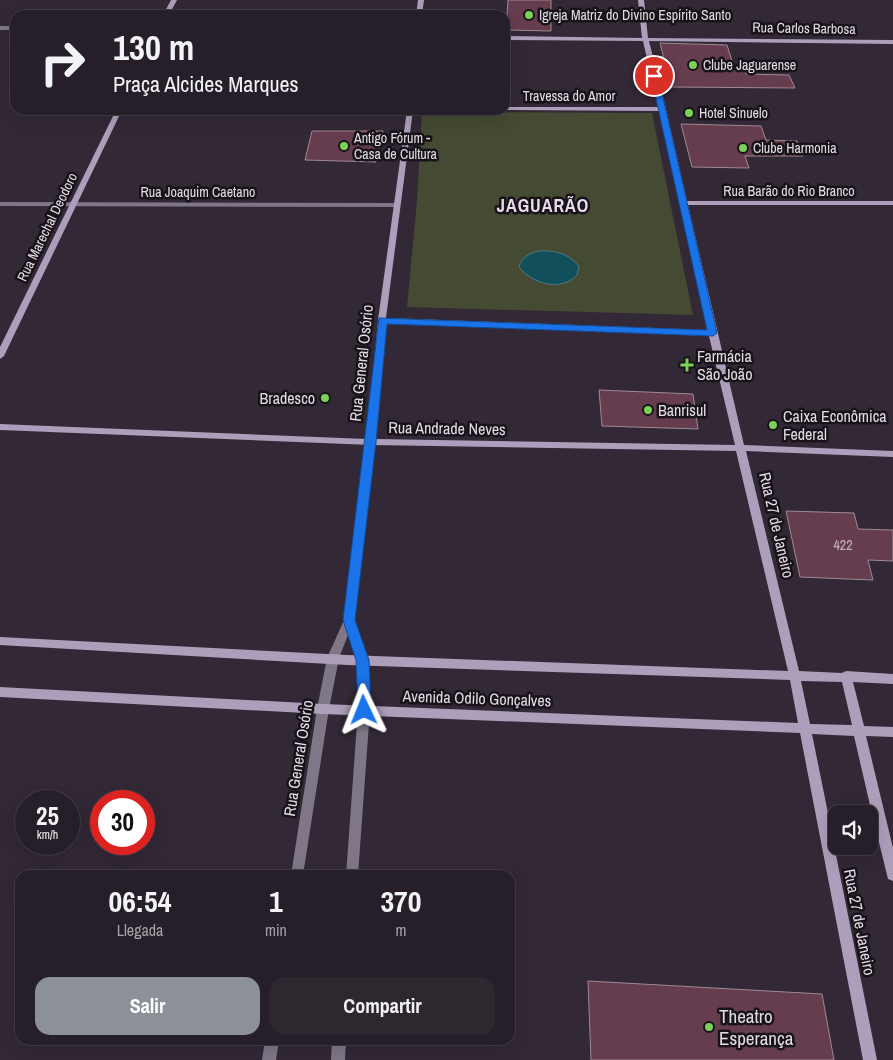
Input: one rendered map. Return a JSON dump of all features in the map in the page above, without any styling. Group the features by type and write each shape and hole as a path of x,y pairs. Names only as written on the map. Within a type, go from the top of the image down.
{"street":[{"name":"Rua 27 de Janeiro","path":"641,0 645,39 805,728 828,816"},
{"name":"Rua Carlos Barbosa","path":"510,38 893,42"},
{"name":"Travessa do Amor","path":"510,109 662,109"},
{"name":"Rua Marechal Deodoro","path":"0,356 116,115"},
{"name":"Rua General Osório","path":"298,870 323,709 333,658 349,620 382,320 409,115"},
{"name":"Rua Barão do Rio Branco","path":"684,203 893,204"},
{"name":"Rua Joaquim Caetano","path":"0,204 396,205"},
{"path":"382,320 713,333"},
{"name":"Rua Andrade Neves","path":"0,426 370,442 741,448 893,454"},
{"name":"Rua General Osório","path":"349,620 362,660 364,710 352,870"},
{"path":"0,641 362,660 893,679"},
{"path":"846,676 860,731 872,805"},
{"name":"Avenida Odilo Gonçalves","path":"0,692 323,709 893,732"},
{"path":"878,833 893,876"},
{"name":"Rua 27 de Janeiro","path":"835,855 870,1060"},
{"path":"269,1060 271,1045"},
{"path":"338,1060 339,1045"}],"green space":[{"path":"510,112 652,113 693,315 407,307 417,201 422,115 510,115"}],"water":[{"path":"538,251 561,253 571,258 579,267 577,275 573,279 560,284 547,284 528,276 519,267 520,264 526,256"}],"building":[{"name":"Igreja Matriz do Divino Espírito Santo","path":"508,0 551,0 551,31 510,30 510,10 507,10"},
{"name":"Clube Jaguarense","path":"660,43 727,45 732,61 719,61 721,68 744,69 746,74 789,75 795,88 671,87"},
{"name":"Clube Harmonia","path":"681,124 761,126 766,140 797,141 803,156 745,156 749,168 692,167"},
{"name":"Antigo Fórum - Casa de Cultura","path":"312,131 383,131 376,162 305,160"},
{"name":"Banrisul","path":"599,390 693,394 698,429 602,426"},
{"path":"786,511 854,513 858,529 893,530 893,561 868,560 873,580 800,577"},
{"name":"Theatro Esperança","path":"588,981 822,994 834,1060 591,1060"}],"place":[{"name":"Igreja Matriz do Divino Espírito Santo","path":"529,15"},
{"name":"Clube Jaguarense","path":"693,65"},
{"name":"Hotel Sinuelo","path":"689,113"},
{"name":"Antigo Fórum - Casa de Cultura","path":"344,146"},
{"name":"Clube Harmonia","path":"743,148"},
{"name":"Farmácia São João","path":"687,365"},
{"name":"Bradesco","path":"325,398"},
{"name":"Banrisul","path":"648,410"},
{"name":"Caixa Econômica Federal","path":"773,425"},
{"name":"Theatro Esperança","path":"709,1027"}],"district":[{"name":"JAGUARÃO","path":"543,206"}],"route":[{"path":"364,710 362,660 349,620 382,320 713,333 654,76"}]}
